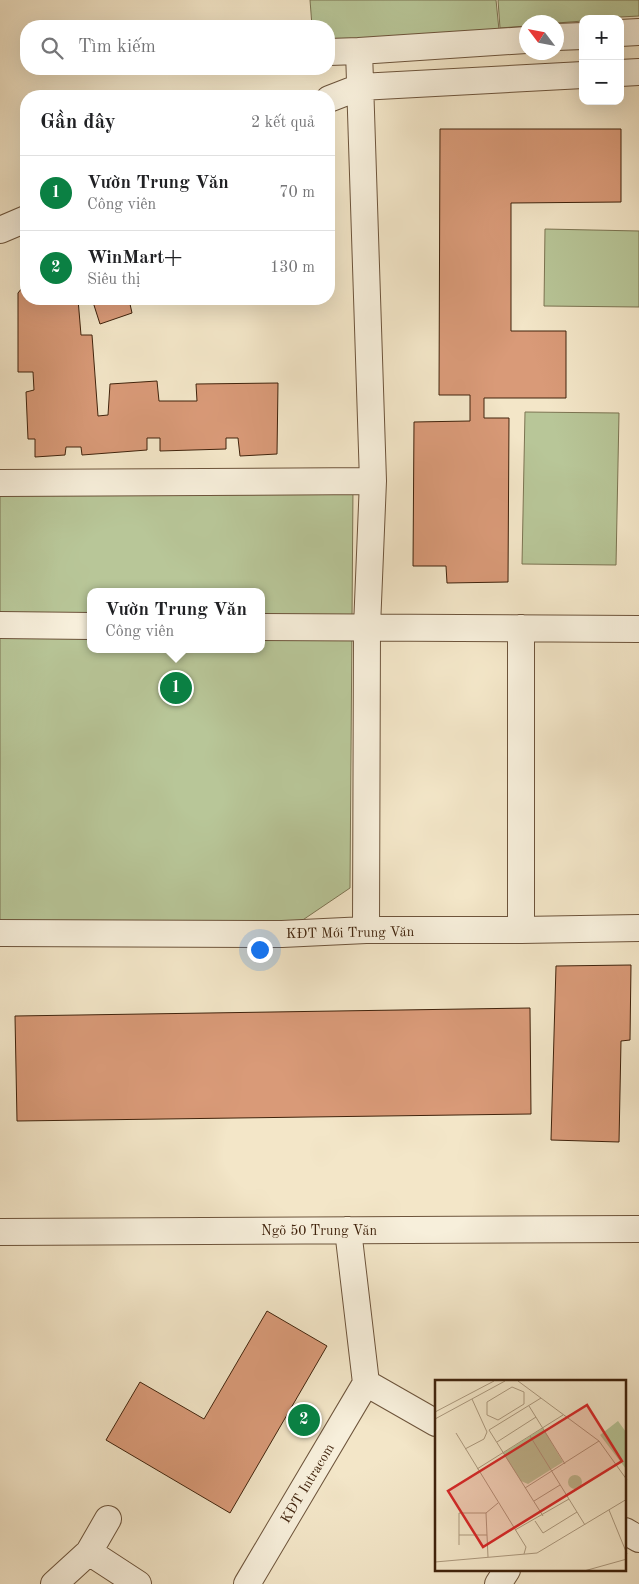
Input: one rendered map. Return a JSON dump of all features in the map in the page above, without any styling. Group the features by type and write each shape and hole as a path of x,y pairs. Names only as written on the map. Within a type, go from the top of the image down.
{"street":[{"path":"624,33 639,32"},
{"path":"564,37 579,36"},
{"path":"335,52 519,40"},
{"path":"359,51 373,481 367,627 366,930"},
{"path":"624,73 639,72"},
{"path":"335,97 360,87 579,75"},
{"path":"0,230 20,222"},
{"path":"0,483 373,481"},
{"path":"0,625 87,626"},
{"path":"265,626 639,629"},
{"path":"521,628 521,930"},
{"name":"KĐT Mới Trung Văn","path":"0,933 282,934 366,930 639,928"},
{"name":"Ngõ 50 Trung Văn","path":"0,1232 639,1229"},
{"path":"348,1230 366,1383 435,1422"},
{"name":"KĐT Intracom","path":"247,1584 366,1383"},
{"path":"54,1584 89,1552 108,1519"},
{"path":"626,1532 639,1539"},
{"path":"89,1552 138,1584"},
{"path":"498,1584 506,1572"}],"green space":[{"path":"310,0 496,0 499,30 335,44 335,20 312,20"},
{"path":"498,0 639,0 639,16 579,15 579,21 564,22 564,15 519,15 519,27 500,28"},
{"path":"545,229 639,231 639,307 544,306"},
{"path":"525,412 619,413 616,565 522,564"},
{"path":"0,483 353,488 350,888 282,934 0,933"}],"building":[{"path":"440,129 621,129 621,202 511,203 511,331 566,331 566,398 484,398 484,418 509,418 508,582 447,583 446,566 413,566 414,422 470,421 470,395 439,395"},
{"path":"20,290 20,305 78,305 81,335 92,335 98,416 108,415 110,384 157,381 159,401 197,401 196,384 278,383 277,454 240,456 238,438 226,438 226,449 160,451 160,438 147,438 147,450 82,455 81,447 66,447 65,455 35,457 35,439 28,439 26,392 34,390 33,372 18,372 18,293"},
{"path":"94,305 130,305 132,313 100,324"},
{"path":"631,965 630,1040 621,1041 619,1142 551,1140 556,966"},
{"path":"530,1008 531,1114 17,1121 15,1016"},
{"path":"267,1311 327,1346 230,1513 106,1440 140,1382 204,1419"}],"place":[{"name":"Vườn Trung Văn","path":"176,688"},
{"name":"WinMart+","path":"304,1420"}]}
